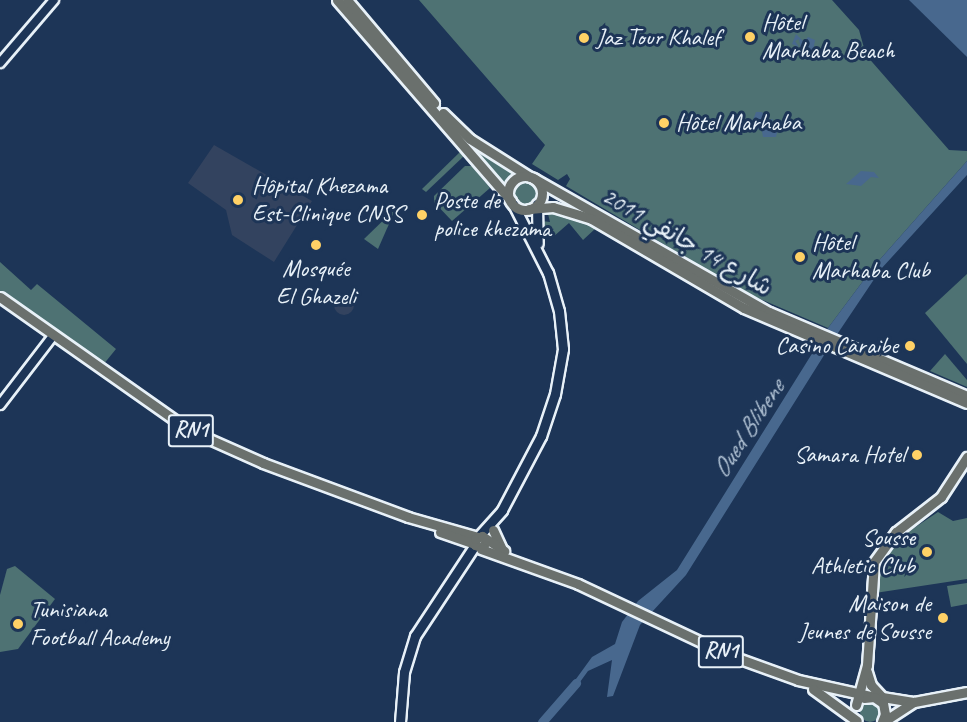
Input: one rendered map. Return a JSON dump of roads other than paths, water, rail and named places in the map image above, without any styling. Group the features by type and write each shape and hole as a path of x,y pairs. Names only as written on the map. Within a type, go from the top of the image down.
{"main road":[{"path":"337,0 512,203 541,254"},
{"name":"شارع 14 جانفي 2011","path":"347,0 447,119 480,146 745,300 822,337"},
{"path":"400,722 404,672 415,636 464,561 493,530 541,436 561,366 560,320 541,254 534,207 542,191 532,177 519,177 510,185 512,203"},
{"path":"512,203 534,207"},
{"name":"شارع 14 جانفي 2011","path":"534,207 563,209 590,218 736,304 822,337"},
{"name":"RN1","path":"0,297 189,430 262,463 506,552 522,562"},
{"path":"822,337 967,396"},
{"path":"836,343 967,404"},
{"path":"967,457 941,497 896,532 874,562 867,665 869,682 878,694 894,702 914,702 967,692"},
{"path":"480,543 502,510"},
{"path":"493,530 496,543 506,552"},
{"name":"RN1","path":"480,543 626,610 798,680 824,694 858,721"},
{"path":"856,705 867,665"},
{"name":"RN1","path":"798,680 870,696"},
{"path":"856,705 870,696 880,700 886,719 914,702"},
{"name":"RN1","path":"856,705 858,721"}],"street":[{"path":"0,63 54,0"},
{"path":"0,405 53,336"}],"waterway":[{"path":"542,722 576,683"}],"place":[{"name":"Hôtel Marhaba Beach","path":"750,37"},
{"name":"Jaz Tour Khalef","path":"584,38"},
{"name":"Hôtel Marhaba","path":"664,123"},
{"name":"Hôpital Khezama Est-Clinique CNSS","path":"238,200"},
{"name":"Poste de police khezama","path":"422,215"},
{"name":"Mosquée El Ghazeli","path":"316,245"},
{"name":"Hôtel Marhaba Club","path":"800,257"},
{"name":"Casino Caraibe","path":"910,346"},
{"name":"Samara Hotel","path":"917,455"},
{"name":"Sousse Athletic Club","path":"927,552"},
{"name":"Maison de Jeunes de Sousse","path":"943,618"},
{"name":"Tunisiana Football Academy","path":"18,624"}],"water label":[{"name":"Oued Blibene","path":"748,429"}]}
